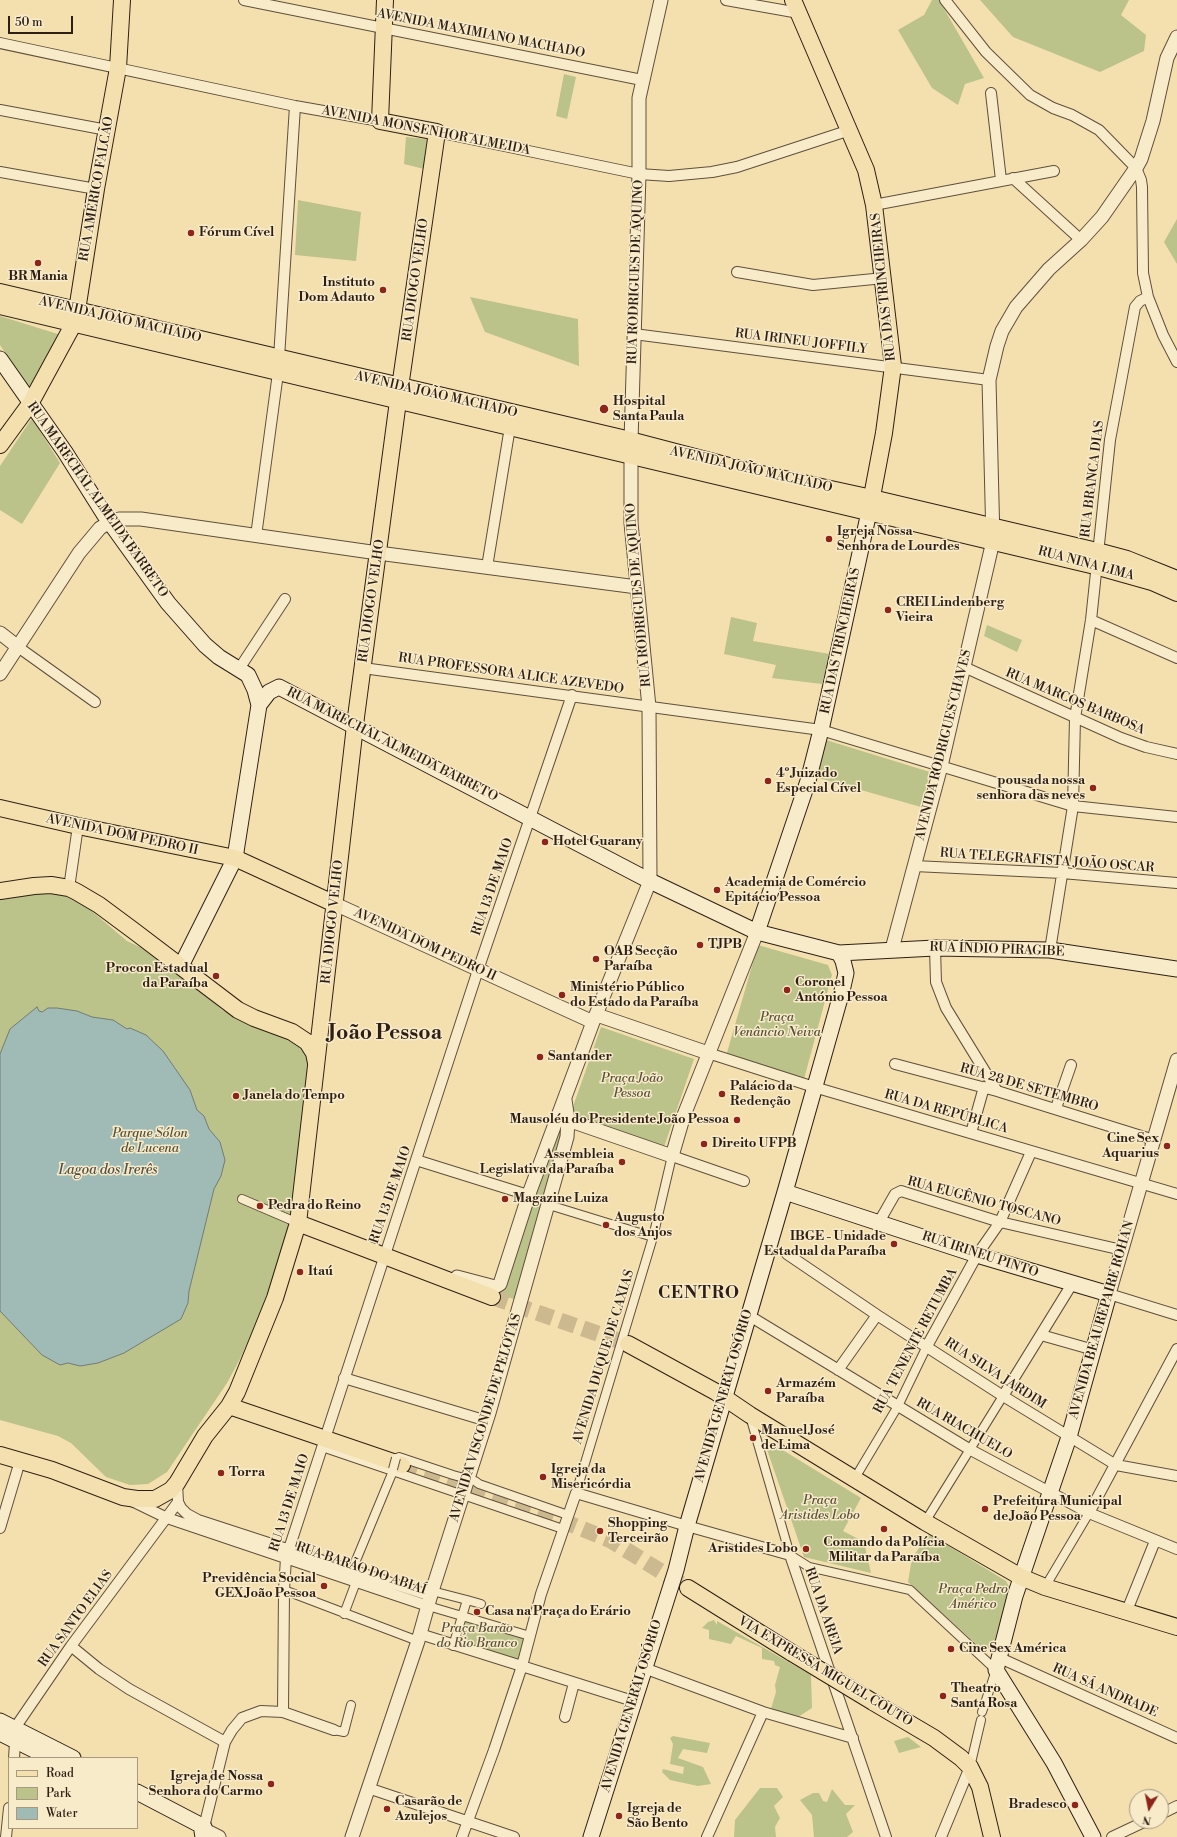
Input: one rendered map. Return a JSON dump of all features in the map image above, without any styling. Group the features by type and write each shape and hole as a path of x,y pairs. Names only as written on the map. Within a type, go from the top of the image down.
{"main road":[{"name":"RUA AMÉRICO FALCÃO","path":"0,445 30,404 75,317 118,68 122,0"},
{"path":"380,121 385,0"},
{"name":"RUA DAS TRINCHEIRAS","path":"757,932 801,802 821,730 870,505 884,433 893,366 884,278 874,205 866,170 796,7"},
{"name":"AVENIDA MONSENHOR ALMEIDA","path":"380,121 438,132"},
{"name":"RUA DIOGO VELHO","path":"298,1223 317,1071 355,725 399,394 438,132"},
{"name":"AVENIDA JOÃO MACHADO","path":"0,292 75,317 631,448"},
{"name":"AVENIDA JOÃO MACHADO","path":"0,306 75,317"},
{"name":"RUA MARECHAL ALMEIDA BARRETO","path":"0,359 65,452 110,522 168,603 205,645 218,657 248,675 255,690 258,705"},
{"name":"AVENIDA JOÃO MACHADO","path":"399,394 510,427 631,448 748,471 870,505 994,534"},
{"name":"RUA NINA LIMA","path":"994,534 1096,558 1177,592"},
{"name":"RUA NINA LIMA","path":"1096,558 1127,559 1177,579"},
{"name":"RUA MARECHAL ALMEIDA BARRETO","path":"258,705 269,692 279,687 355,725 650,880 757,932 839,953"},
{"path":"181,966 235,858 258,705"},
{"name":"AVENIDA DOM PEDRO II","path":"0,808 78,826 235,858 335,904"},
{"path":"0,890 51,885 69,888 99,905 238,1010 254,1018 292,1032 307,1042 314,1053 317,1071"},
{"name":"RUA ÍNDIO PIRAGIBE","path":"839,953 892,949 935,948 1050,950 1177,969"},
{"name":"AVENIDA GENERAL OSÓRIO","path":"592,1837 633,1701 676,1570 687,1526 785,1192 845,979 845,967 839,953"},
{"name":"RUA IRINEU PINTO","path":"785,1192 879,1222 977,1256 1109,1294"},
{"path":"0,1455 52,1470 123,1496 137,1499 155,1499 165,1495 177,1483 205,1436 229,1406 243,1378 275,1298 298,1223 403,1263 494,1292"},
{"name":"AVENIDA BEAUREPAIRE ROHAN","path":"1021,1577 1069,1437 1109,1294"},
{"path":"628,1344 725,1398 750,1415 925,1522 1021,1577 1045,1587 1126,1613 1177,1627"},
{"path":"229,1406 396,1466"},
{"path":"1021,1577 998,1664 1054,1763 1093,1837"},
{"name":"VIA EXPRESSA MIGUEL COUTO","path":"688,1588 792,1653 934,1738 966,1763"},
{"path":"0,1721 49,1757"},
{"path":"0,1733 16,1734 71,1757"},
{"path":"966,1763 980,1787 992,1837"},
{"path":"138,1793 204,1831"},
{"path":"138,1802 204,1831"}],"street":[{"name":"AVENIDA MAXIMIANO MACHADO","path":"244,0 642,80"},
{"name":"RUA RODRIGUES DE AQUINO","path":"595,1019 650,880 649,706 631,523 631,448 639,174 639,98 661,0"},
{"path":"726,0 796,7"},
{"path":"945,0 986,52 1030,95 1053,108 1072,115 1095,127 1112,142 1136,168 1142,187 1142,273 1148,297 1177,362"},
{"name":"AVENIDA RODRIGUES CHAVES","path":"892,949 941,766 994,534 989,380 997,346 1002,331 1016,307 1049,269 1081,240 1102,217 1136,168 1144,152 1153,121 1166,58 1177,37"},
{"name":"AVENIDA MONSENHOR ALMEIDA","path":"0,43 296,106 380,121"},
{"path":"991,93 1001,180"},
{"path":"256,536 278,366 296,106"},
{"path":"0,110 107,130"},
{"name":"AVENIDA MONSENHOR ALMEIDA","path":"438,132 639,174 669,176 712,172 737,167 850,130"},
{"path":"874,205 1054,171"},
{"path":"0,172 96,189"},
{"path":"1013,178 1081,240"},
{"path":"737,272 813,285 884,278"},
{"name":"RUA BRANCA DIAS","path":"1050,950 1073,806 1075,718 1091,620 1096,558 1110,440 1135,307 1140,301 1148,297"},
{"name":"RUA IRINEU JOFFILY","path":"634,334 893,366 989,380"},
{"path":"487,567 510,427"},
{"path":"0,674 80,553 100,528 119,519 141,519 378,553 637,587"},
{"path":"239,669 285,599"},
{"path":"1091,620 1177,658"},
{"path":"0,633 95,702"},
{"name":"RUA MARCOS BARBOSA","path":"964,667 1075,718 1146,747 1177,754"},
{"name":"RUA PROFESSORA ALICE AZEVEDO","path":"363,668 572,695 821,730 1073,806 1177,817"},
{"name":"RUA 13 DE MAIO","path":"283,1712 284,1590 287,1553 478,970 572,695"},
{"path":"69,888 78,826"},
{"name":"RUA TELEGRAFISTA JOÃO OSCAR","path":"914,866 1062,872 1177,883"},
{"name":"AVENIDA DOM PEDRO II","path":"335,904 478,970 595,1019"},
{"path":"672,1156 684,1115 757,932"},
{"path":"935,948 936,982 946,1008 997,1091"},
{"path":"494,1292 500,1284 528,1195 595,1019 708,1052"},
{"name":"RUA DA REPÚBLICA","path":"708,1052 814,1087 1177,1194"},
{"name":"AVENIDA BEAUREPAIRE ROHAN","path":"1109,1294 1154,1140 1172,1094 1177,1060"},
{"name":"RUA 28 DE SETEMBRO","path":"895,1064 984,1087 1056,1108 1154,1140"},
{"path":"1056,1108 1071,1065"},
{"path":"971,1133 984,1087"},
{"name":"AVENIDA VISCONDE DE PELOTAS","path":"352,1837 419,1638 430,1597 463,1495 466,1480 487,1421 567,1137 568,1120 565,1100"},
{"path":"568,1120 744,1181"},
{"name":"RUA TENENTE RETUMBA","path":"855,1478 898,1406 927,1346 977,1256 1000,1222 1031,1152"},
{"name":"AVENIDA DUQUE DE CAXIAS","path":"462,1837 494,1750 522,1666 541,1594 576,1492 653,1237 672,1156"},
{"path":"416,1160 528,1195"},
{"name":"RUA EUGÊNIO TOSCANO","path":"879,1222 895,1194 901,1191 1000,1222 1122,1250"},
{"path":"242,1199 298,1223"},
{"path":"549,1205 653,1237"},
{"name":"RUA SILVA JARDIM","path":"787,1254 877,1315 1003,1396 1116,1465"},
{"path":"925,1522 969,1448 1072,1284"},
{"name":"RUA IRINEU PINTO","path":"1109,1294 1177,1315"},
{"name":"RUA RIACHUELO","path":"748,1315 969,1448 1051,1493 1089,1513 1177,1549"},
{"path":"838,1370 877,1315"},
{"path":"1041,1335 1094,1350"},
{"path":"1045,1587 1116,1465 1177,1349"},
{"path":"344,1378 487,1421"},
{"name":"RUA DA AREIA","path":"750,1415 790,1555 886,1837"},
{"path":"324,1439 466,1480 568,1515"},
{"path":"0,1528 20,1461"},
{"path":"1116,1465 1177,1476"},
{"path":"352,1570 396,1466 463,1495 563,1529"},
{"path":"177,1483 178,1502 187,1514 198,1520 287,1553"},
{"path":"576,1492 687,1526 790,1555 809,1567 910,1590 998,1664 942,1837"},
{"path":"123,1496 167,1518 287,1553"},
{"path":"513,1512 518,1497"},
{"path":"167,1518 178,1502"},
{"name":"RUA SANTO ELIAS","path":"16,1734 19,1722 71,1646 167,1518"},
{"path":"1126,1613 1155,1541"},
{"name":"RUA BARÃO DO ABIAÍ","path":"287,1553 352,1570 430,1597"},
{"name":"RUA BARÃO DO ABIAÍ","path":"287,1553 356,1582 430,1597"},
{"path":"344,1614 356,1582"},
{"path":"284,1590 344,1614 419,1638 522,1666 633,1701"},
{"path":"430,1597 467,1600 481,1604"},
{"path":"430,1597 462,1616 530,1636"},
{"path":"453,1646 467,1600"},
{"path":"71,1646 99,1669 129,1690 225,1742"},
{"name":"RUA SÁ ANDRADE","path":"998,1664 1177,1738"},
{"path":"644,1668 763,1712 853,1738"},
{"path":"565,1717 574,1683"},
{"path":"219,1837 204,1831 225,1742 232,1730 242,1718 261,1711 283,1712 334,1730 344,1732 351,1706"},
{"path":"707,1837 763,1712"},
{"path":"14,1757 16,1734"},
{"path":"368,1788 514,1837"},
{"path":"6,1837 8,1818"},
{"path":"1112,1837 1129,1829"}],"green space":[{"path":"932,0 939,0 984,78 965,84 958,105 932,88 898,30 924,15"},
{"path":"980,0 1129,0 1121,15 1146,35 1144,51 1100,72 1013,37"},
{"path":"564,74 576,77 567,119 556,116"},
{"path":"406,137 427,139 424,169 404,164"},
{"path":"298,200 361,212 356,261 295,255"},
{"path":"1177,219 1177,264 1164,242"},
{"path":"470,297 578,319 579,366 485,332"},
{"path":"0,316 61,335 29,390 0,345"},
{"path":"32,418 60,463 22,524 0,510 0,466"},
{"path":"731,617 757,623 753,641 830,654 822,684 772,678 776,665 724,654"},
{"path":"987,625 1022,640 1017,652 984,636"},
{"path":"826,740 930,772 921,807 815,777"},
{"name":"Parque Sólon de Lucena","path":"53,889 74,896 127,941 165,959 222,1010 255,1026 286,1035 305,1051 312,1067 291,1234 273,1288 240,1359 227,1383 167,1472 148,1484 130,1485 106,1477 71,1443 58,1436 0,1420 0,893"},
{"name":"Praça Venâncio Neiva","path":"758,945 828,965 832,975 804,1079 726,1056"},
{"name":"Praça João Pessoa","path":"601,1027 694,1059 664,1147 570,1115"},
{"path":"554,1127 567,1137 521,1301 493,1293"},
{"name":"Praça Aristides Lobo","path":"763,1438 861,1498 843,1531 864,1542 871,1573 804,1557"},
{"name":"Praça Pedro Américo","path":"929,1534 1006,1581 1009,1587 1009,1592 993,1646 985,1652 908,1582 912,1558"},
{"name":"Praça Barão do Rio Branco","path":"462,1616 530,1636 522,1666 453,1646"},
{"path":"714,1620 717,1625 717,1621 811,1675 812,1708 798,1717 770,1712 776,1692 775,1685 780,1667 775,1665 774,1661 762,1659 762,1648 736,1636 731,1644 709,1639 709,1630 702,1628 708,1622"},
{"path":"673,1736 710,1743 707,1753 683,1749 678,1758 703,1767 711,1784 698,1786 670,1780 662,1772 663,1769 683,1774 684,1767 670,1764 673,1744 670,1738"},
{"path":"908,1737 921,1747 899,1753 894,1741"},
{"path":"760,1788 777,1788 783,1797 774,1806 780,1818 775,1827 776,1837 734,1837 735,1820"},
{"path":"832,1789 845,1805 855,1805 846,1814 853,1832 847,1837 814,1837 812,1815 800,1800 813,1793 819,1793 823,1801 827,1802"}],"water":[{"name":"Lagoa dos Irerês","path":"37,1007 39,1011 42,1012 48,1008 57,1008 77,1011 92,1017 113,1020 127,1029 130,1028 146,1035 163,1051 190,1090 197,1110 204,1116 209,1129 220,1142 225,1160 221,1176 214,1189 189,1291 188,1303 181,1319 124,1353 98,1363 80,1366 68,1363 60,1365 42,1355 0,1311 0,1054 10,1029"}],"tunnel":[{"path":"492,1297 628,1344"},
{"path":"402,1465 548,1515 610,1540 688,1588"}],"place":[{"name":"Fórum Cível","path":"191,233"},
{"name":"BR Mania","path":"38,263"},
{"name":"Instituto Dom Adauto","path":"383,290"},
{"name":"Hospital Santa Paula","path":"604,409"},
{"name":"Igreja Nossa Senhora de Lourdes","path":"829,539"},
{"name":"CREI Lindenberg Vieira","path":"888,610"},
{"name":"4º Juizado Especial Cível","path":"768,781"},
{"name":"pousada nossa senhora das neves","path":"1093,788"},
{"name":"Hotel Guarany","path":"545,842"},
{"name":"Academia de Comércio Epitácio Pessoa","path":"717,890"},
{"name":"TJPB","path":"700,945"},
{"name":"OAB Secção Paraíba","path":"596,959"},
{"name":"Procon Estadual da Paraíba","path":"216,976"},
{"name":"Coronel António Pessoa","path":"787,990"},
{"name":"Ministério Público do Estado da Paraíba","path":"562,995"},
{"name":"Santander","path":"540,1057"},
{"name":"Palácio da Redenção","path":"722,1094"},
{"name":"Janela do Tempo","path":"236,1096"},
{"name":"Mausoléu do Presidente João Pessoa","path":"737,1120"},
{"name":"Direito UFPB","path":"704,1144"},
{"name":"Cine Sex Aquarius","path":"1167,1146"},
{"name":"Assembleia Legislativa da Paraíba","path":"622,1162"},
{"name":"Magazine Luiza","path":"505,1199"},
{"name":"Pedra do Reino","path":"260,1206"},
{"name":"Augusto dos Anjos","path":"606,1225"},
{"name":"IBGE - Unidade Estadual da Paraíba","path":"894,1244"},
{"name":"Itaú","path":"300,1272"},
{"name":"Armazém Paraíba","path":"768,1391"},
{"name":"Manuel José de Lima","path":"753,1438"},
{"name":"Torra","path":"221,1473"},
{"name":"Igreja da Misericórdia","path":"543,1477"},
{"name":"Prefeitura Municipal de João Pessoa","path":"985,1509"},
{"name":"Comando da Polícia Militar da Paraíba","path":"884,1529"},
{"name":"Shopping Terceirão","path":"600,1531"},
{"name":"Aristides Lobo","path":"806,1549"},
{"name":"Previdência Social GEX João Pessoa","path":"324,1586"},
{"name":"Casa na Praça do Erário","path":"477,1612"},
{"name":"Cine Sex América","path":"951,1649"},
{"name":"Theatro Santa Rosa","path":"943,1696"},
{"name":"Igreja de Nossa Senhora do Carmo","path":"271,1784"},
{"name":"Bradesco","path":"1075,1805"},
{"name":"Casarão de Azulejos","path":"387,1809"},
{"name":"Igreja de São Bento","path":"619,1816"}],"district":[{"name":"João Pessoa","path":"385,1034"},
{"name":"CENTRO","path":"699,1294"}]}
